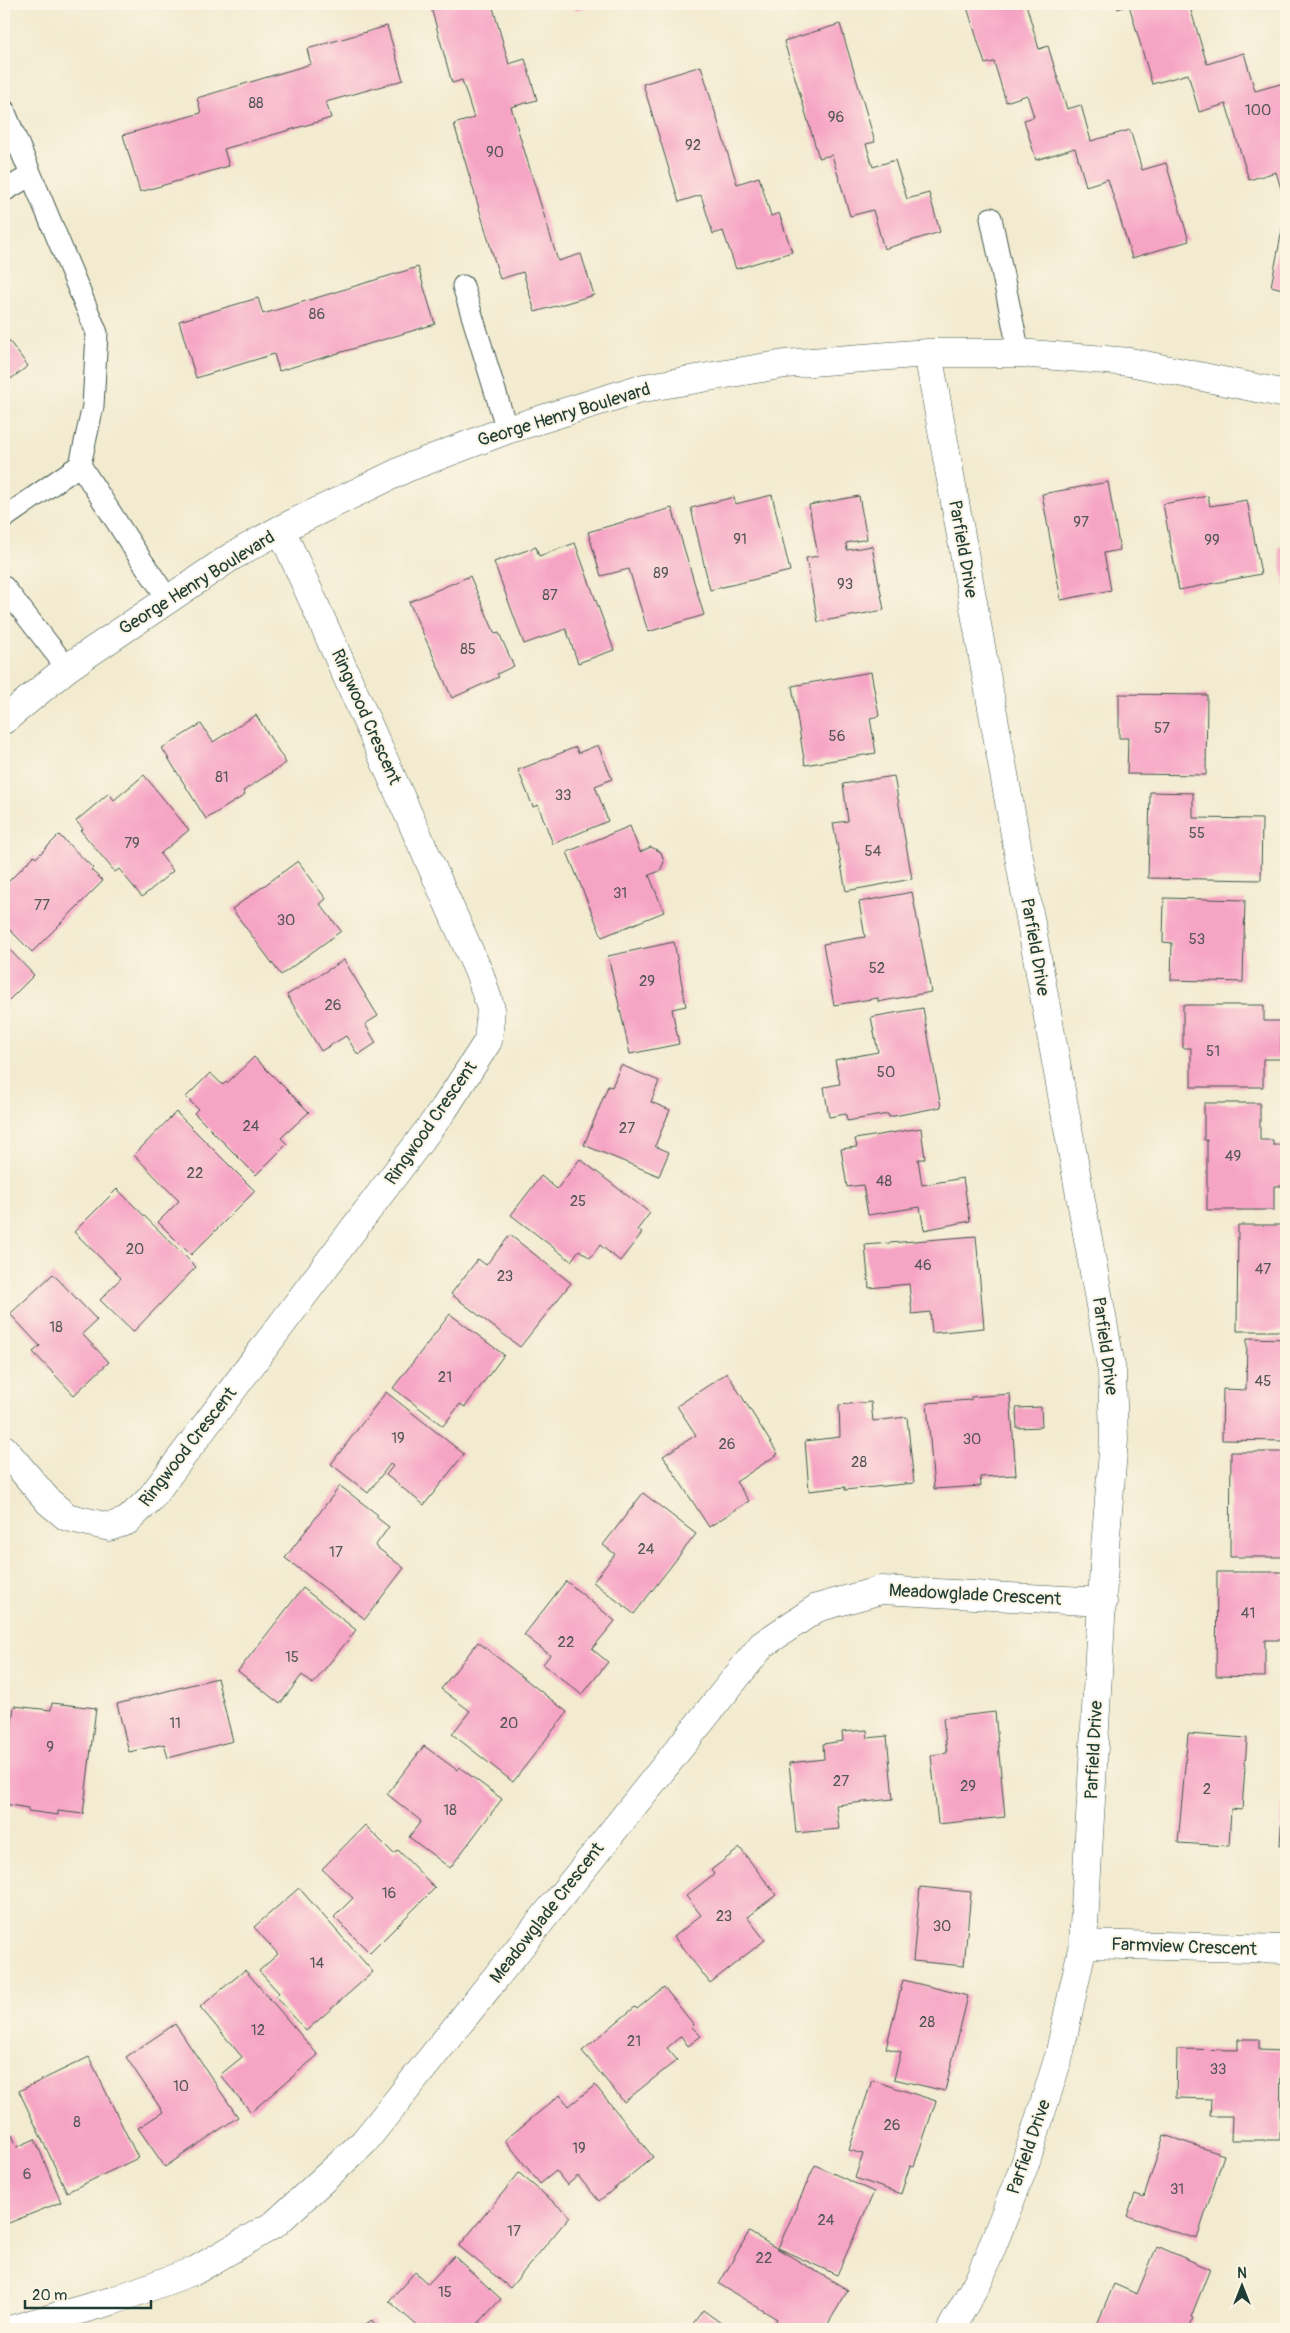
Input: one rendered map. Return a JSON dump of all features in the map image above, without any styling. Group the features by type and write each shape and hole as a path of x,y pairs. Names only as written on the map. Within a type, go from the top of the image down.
{"street":[{"name":"George Henry Boulevard","path":"4,720 67,668 231,557 281,529 407,468 507,430 638,389 785,364 928,353 1019,353 1130,362 1286,394"},
{"name":"Parfield Drive","path":"928,353 1112,1372 1114,1440 1083,1944 1059,2056 1025,2164 980,2277 951,2329"},
{"name":"Ringwood Crescent","path":"4,1449 49,1502 68,1518 109,1527 127,1521 150,1499 444,1109 488,1041 491,1009 480,975 281,529"},
{"name":"Meadowglade Crescent","path":"13,2329 115,2300 196,2270 275,2224 364,2142 762,1645 817,1608 881,1590 1103,1602"},
{"name":"Farmview Crescent","path":"1083,1944 1286,1950"}],"lane":[{"path":"4,110 97,333 93,406 80,465 4,518"},
{"path":"4,190 31,175"},
{"path":"991,218 1019,353"},
{"path":"463,286 507,430"},
{"path":"80,465 168,599"},
{"path":"4,587 67,668"}],"building":[{"path":"430,4 492,4 509,64 525,59 537,100 511,107 558,261 581,254 594,295 535,312 523,272 500,279 454,124 474,118 462,80 452,83"},
{"path":"574,4 596,4 576,10"},
{"path":"966,4 1026,4 1039,49 1048,46 1067,109 1081,105 1091,141 1130,130 1142,170 1166,163 1189,241 1132,258 1108,179 1086,186 1075,148 1036,160 1024,120 1034,117 1027,95 1006,102 994,62 985,64"},
{"path":"1116,4 1189,4 1207,64 1244,53 1255,91 1284,83 1286,89 1286,205 1276,172 1249,180 1226,104 1199,112 1188,74 1152,84 1129,5 1118,9"},
{"path":"840,24 875,142 866,144 873,167 895,160 907,199 929,193 940,232 884,249 873,210 850,216 832,155 819,158 784,41"},
{"path":"387,26 403,80 326,102 331,118 224,149 229,166 140,192 123,135 201,113 197,98 311,64 307,49"},
{"path":"701,66 737,184 759,177 771,216 779,213 792,252 736,269 723,231 713,234 701,195 679,202 643,84"},
{"path":"1286,215 1286,290 1271,286"},
{"path":"418,267 435,324 279,371 274,354 196,378 179,321 258,298 263,314"},
{"path":"4,334 28,366 4,384"},
{"path":"1108,482 1120,550 1104,553 1111,590 1061,600 1042,494"},
{"path":"772,495 790,571 710,590 691,508 734,497 735,504"},
{"path":"859,496 867,539 846,543 847,550 872,546 884,610 818,622 806,558 818,556 809,505"},
{"path":"1208,496 1210,506 1247,500 1261,574 1179,590 1163,504"},
{"path":"672,508 704,615 648,632 629,569 601,576 588,532"},
{"path":"575,543 614,650 578,663 566,629 524,644 494,562 536,547 539,556"},
{"path":"1286,546 1286,587 1285,587 1278,548"},
{"path":"470,576 495,634 499,633 514,666 497,674 499,677 452,698 409,602"},
{"path":"871,672 879,716 870,718 876,753 805,765 792,686"},
{"path":"1119,694 1207,695 1206,775 1127,774 1128,738 1119,738"},
{"path":"256,715 286,763 243,791 245,795 206,819 162,748 201,724 213,742"},
{"path":"598,745 612,779 595,786 608,821 553,844 538,805 533,807 518,770 576,747 578,753"},
{"path":"144,775 189,830 160,854 173,871 142,897 119,869 115,872 81,831 83,829 76,821 109,793 114,800"},
{"path":"894,776 912,879 846,891 833,823 848,821 843,784"},
{"path":"1150,792 1193,793 1193,818 1262,819 1261,880 1148,878"},
{"path":"630,826 640,852 651,847 661,852 664,862 660,871 649,875 664,912 602,937 567,852"},
{"path":"59,835 93,868 91,870 103,881 32,952 4,924 4,886 34,856 36,858"},
{"path":"298,861 326,899 320,904 341,931 281,975 232,909"},
{"path":"912,892 931,992 878,1002 878,998 834,1005 823,944 865,937 859,902"},
{"path":"1164,898 1245,900 1243,982 1171,980 1172,943 1163,942"},
{"path":"674,942 686,1006 672,1009 679,1044 630,1054 608,956"},
{"path":"4,944 34,975 4,1005"},
{"path":"344,960 378,1016 365,1024 376,1043 358,1055 346,1036 321,1051 287,995"},
{"path":"1183,1005 1264,1005 1264,1021 1281,1021 1281,1059 1263,1059 1263,1087 1191,1087 1191,1048 1183,1048"},
{"path":"923,1008 941,1107 889,1117 888,1114 847,1121 846,1114 829,1117 824,1087 840,1084 835,1060 878,1052 871,1017"},
{"path":"254,1057 309,1112 281,1138 287,1144 256,1175 194,1113 198,1109 186,1097 210,1073 223,1085 227,1083"},
{"path":"621,1065 659,1081 651,1102 670,1110 655,1146 669,1152 659,1176 584,1145 608,1086 612,1087"},
{"path":"1204,1103 1260,1103 1260,1140 1273,1140 1273,1145 1286,1145 1286,1186 1274,1186 1274,1210 1207,1210 1207,1140 1204,1140"},
{"path":"176,1112 255,1191 191,1255 158,1222 179,1201 134,1155"},
{"path":"921,1128 925,1159 918,1159 922,1185 963,1178 970,1221 924,1230 920,1207 868,1215 863,1185 847,1187 841,1149 857,1147 855,1139"},
{"path":"580,1159 650,1213 637,1230 642,1233 620,1261 600,1245 590,1258 579,1250 571,1261 511,1215 541,1176 557,1189"},
{"path":"117,1189 196,1267 133,1332 100,1300 121,1278 74,1232"},
{"path":"1238,1225 1286,1225 1286,1331 1237,1331"},
{"path":"510,1235 571,1283 520,1347 451,1294 478,1259 486,1265"},
{"path":"976,1236 984,1328 932,1333 930,1312 912,1314 909,1284 869,1288 865,1245"},
{"path":"53,1274 97,1320 82,1334 109,1362 74,1395 33,1352 40,1346 10,1314"},
{"path":"450,1314 504,1355 465,1407 460,1404 443,1426 393,1388"},
{"path":"1247,1338 1286,1339 1286,1441 1222,1440 1223,1389 1246,1390"},
{"path":"727,1373 778,1454 736,1482 749,1501 709,1527 663,1456 696,1435 677,1406"},
{"path":"386,1392 464,1454 424,1505 386,1475 393,1466 390,1464 368,1493 331,1464"},
{"path":"1010,1394 1016,1475 980,1477 981,1486 934,1489 927,1403 971,1400 971,1397"},
{"path":"871,1402 873,1421 907,1417 914,1483 845,1490 845,1487 809,1491 805,1441 840,1437 839,1405"},
{"path":"1041,1407 1042,1427 1017,1428 1016,1408"},
{"path":"1231,1452 1284,1452 1283,1488 1286,1488 1286,1557 1230,1557"},
{"path":"340,1486 378,1515 376,1517 389,1527 375,1546 404,1568 365,1619 285,1558"},
{"path":"643,1493 696,1534 634,1614 593,1582 615,1554 603,1545"},
{"path":"1217,1572 1283,1572 1283,1576 1286,1576 1283,1640 1265,1640 1265,1677 1216,1676"},
{"path":"566,1581 615,1621 592,1649 608,1662 582,1695 543,1664 550,1655 524,1635"},
{"path":"303,1588 356,1630 313,1684 302,1675 280,1704 238,1671"},
{"path":"478,1642 567,1712 513,1782 452,1734 470,1711 441,1689"},
{"path":"217,1678 233,1741 168,1758 164,1744 129,1752 117,1704"},
{"path":"52,1703 96,1708 83,1814 58,1811 58,1815 28,1811 28,1808 4,1804 4,1784 14,1706 51,1710"},
{"path":"995,1712 1005,1817 938,1824 931,1755 947,1753 943,1718"},
{"path":"867,1730 868,1738 887,1736 893,1799 836,1805 839,1829 796,1833 789,1763 824,1759 823,1744 843,1741 842,1732"},
{"path":"1188,1734 1247,1738 1242,1810 1231,1809 1229,1846 1178,1843"},
{"path":"424,1746 457,1770 459,1767 502,1799 450,1868 409,1837 421,1821 387,1794"},
{"path":"1285,1766 1286,1845 1280,1845"},
{"path":"365,1825 394,1854 398,1850 435,1888 370,1953 334,1917 353,1898 322,1869"},
{"path":"740,1848 776,1895 747,1917 765,1940 710,1983 674,1937 701,1915 686,1896 714,1874 711,1870"},
{"path":"920,1887 971,1892 964,1966 913,1961"},
{"path":"299,1888 373,1972 306,2031 276,1996 279,1993 259,1971 278,1954 254,1927"},
{"path":"245,1970 318,2055 251,2112 220,2075 242,2057 200,2007"},
{"path":"903,1980 968,1996 945,2091 894,2079 901,2052 886,2048"},
{"path":"664,1987 694,2025 692,2027 701,2036 688,2046 681,2036 667,2048 677,2060 624,2102 582,2051 635,2007 637,2009"},
{"path":"175,2024 238,2117 165,2167 138,2128 163,2112 126,2057"},
{"path":"1238,2039 1259,2039 1259,2050 1281,2051 1280,2140 1231,2140 1232,2116 1210,2116 1211,2099 1176,2098 1177,2049 1238,2050"},
{"path":"89,2057 138,2158 67,2192 19,2091"},
{"path":"872,2080 936,2101 914,2166 910,2165 901,2194 855,2178 863,2154 849,2150"},
{"path":"595,2085 653,2157 599,2201 578,2176 567,2185 556,2171 540,2184 505,2140 560,2095 569,2106"},
{"path":"4,2134 12,2135 17,2147 35,2139 61,2202 4,2225"},
{"path":"1164,2135 1224,2155 1197,2239 1127,2216 1135,2194 1144,2197"},
{"path":"815,2165 874,2192 837,2275 778,2248"},
{"path":"519,2173 570,2216 510,2288 459,2246"},
{"path":"749,2232 848,2290 825,2329 771,2329 777,2319 719,2284"},
{"path":"1157,2246 1210,2269 1188,2329 1101,2329 1096,2327 1114,2284 1137,2294"},
{"path":"454,2256 501,2299 473,2329 432,2329 426,2324 421,2329 389,2301 415,2272 428,2284"},
{"path":"703,2310 729,2329 689,2329"},
{"path":"372,2320 378,2329 358,2329"}]}
